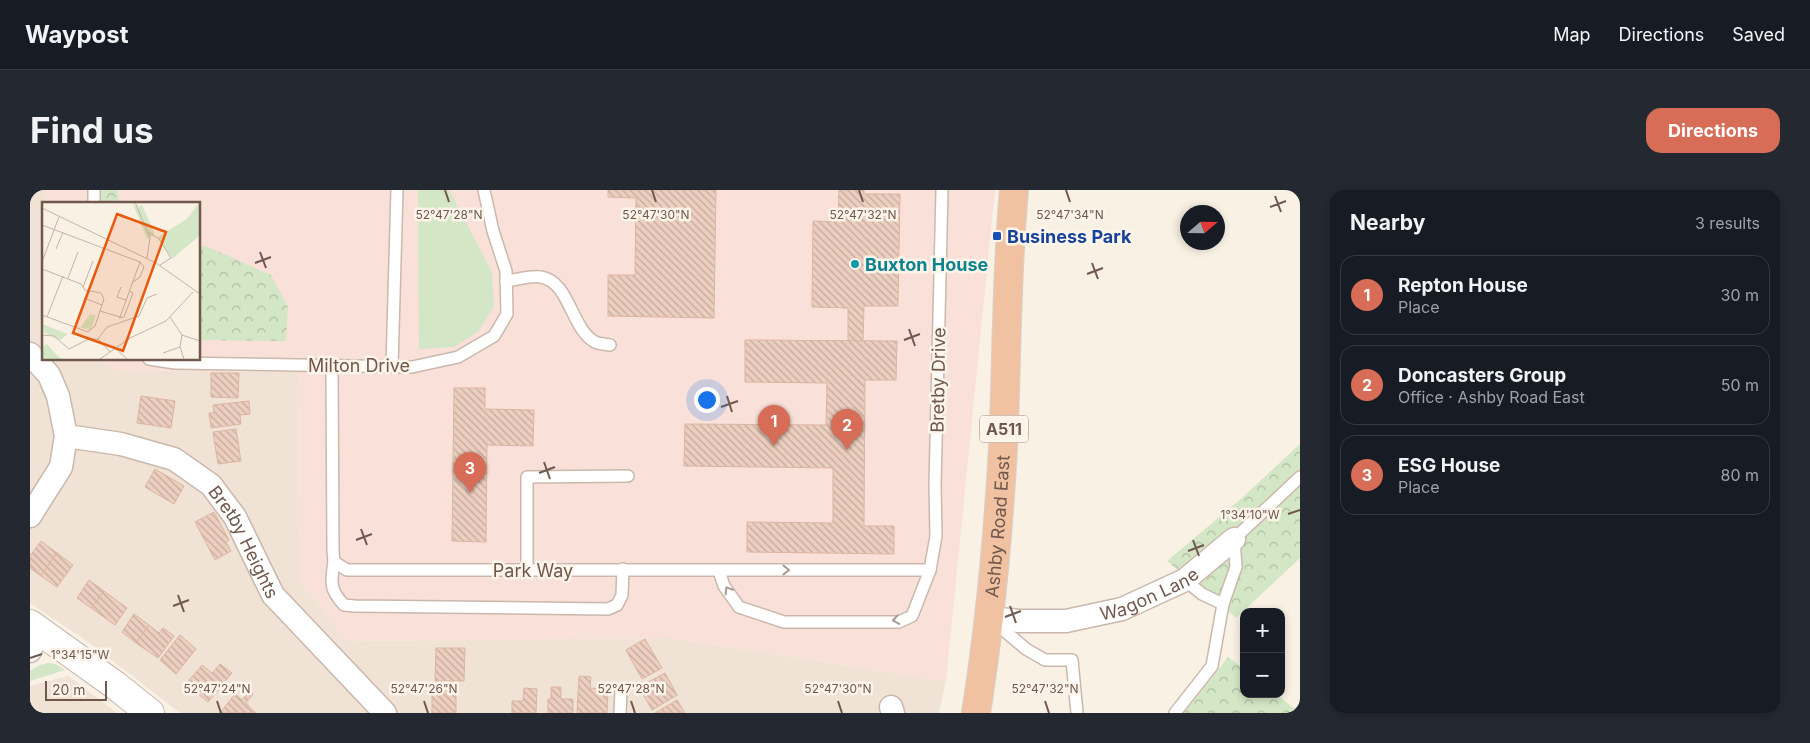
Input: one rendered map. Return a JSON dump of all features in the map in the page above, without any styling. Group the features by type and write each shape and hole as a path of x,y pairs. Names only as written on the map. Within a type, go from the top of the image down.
{"highway":[{"name":"Ashby Road East","path":"976,713 990,618 1002,457 1014,190"}],"street":[{"path":"30,354 49,375 58,396 66,436 61,467 30,516"},
{"name":"Bretby Heights","path":"66,436 121,444 174,459 211,485 235,517 273,595 386,713"},
{"name":"Wagon Lane","path":"990,618 1019,621 1066,621 1122,609 1186,580 1234,539"},
{"path":"33,635 115,685 150,713"}],"lane":[{"path":"392,366 398,190"},
{"name":"Milton Drive","path":"156,360 175,363 412,367 458,358 494,336 507,314 506,276 484,190"},
{"name":"Bretby Drive","path":"719,571 724,586 739,608 784,622 899,622 912,616 930,570 936,536 935,485 942,190"},
{"path":"506,276 540,277 549,280 559,288 588,336 596,342 610,345"},
{"path":"332,366 334,562 331,583 335,595 344,605 608,609 617,605 622,595 623,569"},
{"path":"528,570 527,477 628,476"},
{"name":"Wagon Lane","path":"1234,539 1300,477"},
{"path":"1176,713 1212,666 1223,604 1236,567 1234,539"},
{"name":"Park Way","path":"334,562 346,570 930,570"},
{"path":"1186,580 1202,594 1223,604"},
{"path":"990,618 1026,649 1045,660 1072,660 1077,713"},
{"path":"620,713 621,691"}],"shaded area":[{"path":"30,190 46,190 46,202 42,202 42,360 103,360 113,370 298,372 299,579 347,641 671,638 946,681 939,713 180,713 91,644 30,603"},
{"path":"46,190 995,190 946,681 671,638 347,641 299,579 298,372 113,370 103,360 200,360 200,202 46,202"},
{"path":"68,676 117,713 30,713 30,686"}],"green space":[{"path":"100,190 118,190 118,202 99,202"},
{"path":"418,190 449,190 492,272 494,306 479,331 454,347 419,349"},
{"path":"200,246 206,246 271,275 288,307 286,341 200,340"},
{"path":"1300,444 1300,558 1247,608 1240,608 1240,614 1236,618 1167,561 1242,498"},
{"path":"1228,657 1240,666 1240,698 1281,698 1300,713 1184,713"},
{"path":"48,663 56,664 65,670 30,681 30,671"}],"building":[{"path":"608,190 716,190 714,318 608,316 608,275 635,275 636,198 608,197"},
{"name":"Buxton House","path":"839,190 864,190 864,194 900,194 898,306 864,306 863,341 848,340 848,308 812,307 813,221 838,222"},
{"path":"745,340 897,341 896,380 865,380 864,526 894,526 894,554 747,552 747,522 833,523 833,468 684,466 685,424 826,425 827,383 745,382"},
{"path":"211,373 239,373 238,398 211,397"},
{"path":"454,388 485,388 485,409 534,410 533,446 487,445 486,542 452,541"},
{"path":"141,396 175,401 171,428 137,423"},
{"path":"249,401 250,414 240,415 241,424 211,428 209,413 214,413 213,405"},
{"path":"236,429 241,461 218,464 213,432"},
{"path":"155,469 184,486 174,504 145,487"},
{"path":"214,512 229,540 226,542 231,551 215,560 195,522"},
{"path":"41,541 57,553 41,576 30,568 30,556"},
{"path":"57,553 73,565 57,587 41,576"},
{"path":"89,580 104,591 91,608 77,598"},
{"path":"104,591 127,608 115,625 91,608"},
{"path":"134,614 149,625 136,643 122,632"},
{"path":"149,625 159,633 163,628 174,636 158,658 136,643"},
{"path":"180,635 196,649 176,674 160,660"},
{"path":"645,639 662,668 642,679 626,650"},
{"path":"436,648 465,648 464,681 435,681"},
{"path":"220,664 232,673 208,702 186,684 202,665 212,673"},
{"path":"665,673 677,695 652,710 639,687"},
{"path":"579,676 591,677 590,688 608,689 607,713 577,713"},
{"path":"432,683 456,684 456,713 432,713"},
{"path":"551,687 561,687 561,699 573,699 573,713 548,713 548,699 551,699"},
{"path":"524,688 537,689 536,713 512,713 512,701 523,701"},
{"path":"250,691 253,694 246,703 256,713 220,713 235,694 242,700"},
{"path":"677,700 685,713 655,713"}],"place":[{"name":"Business Park","path":"997,236"},
{"name":"Buxton House","path":"855,264"},
{"name":"Repton House","path":"774,446"},
{"name":"Doncasters Group","path":"847,450"},
{"name":"ESG House","path":"470,493"}]}
